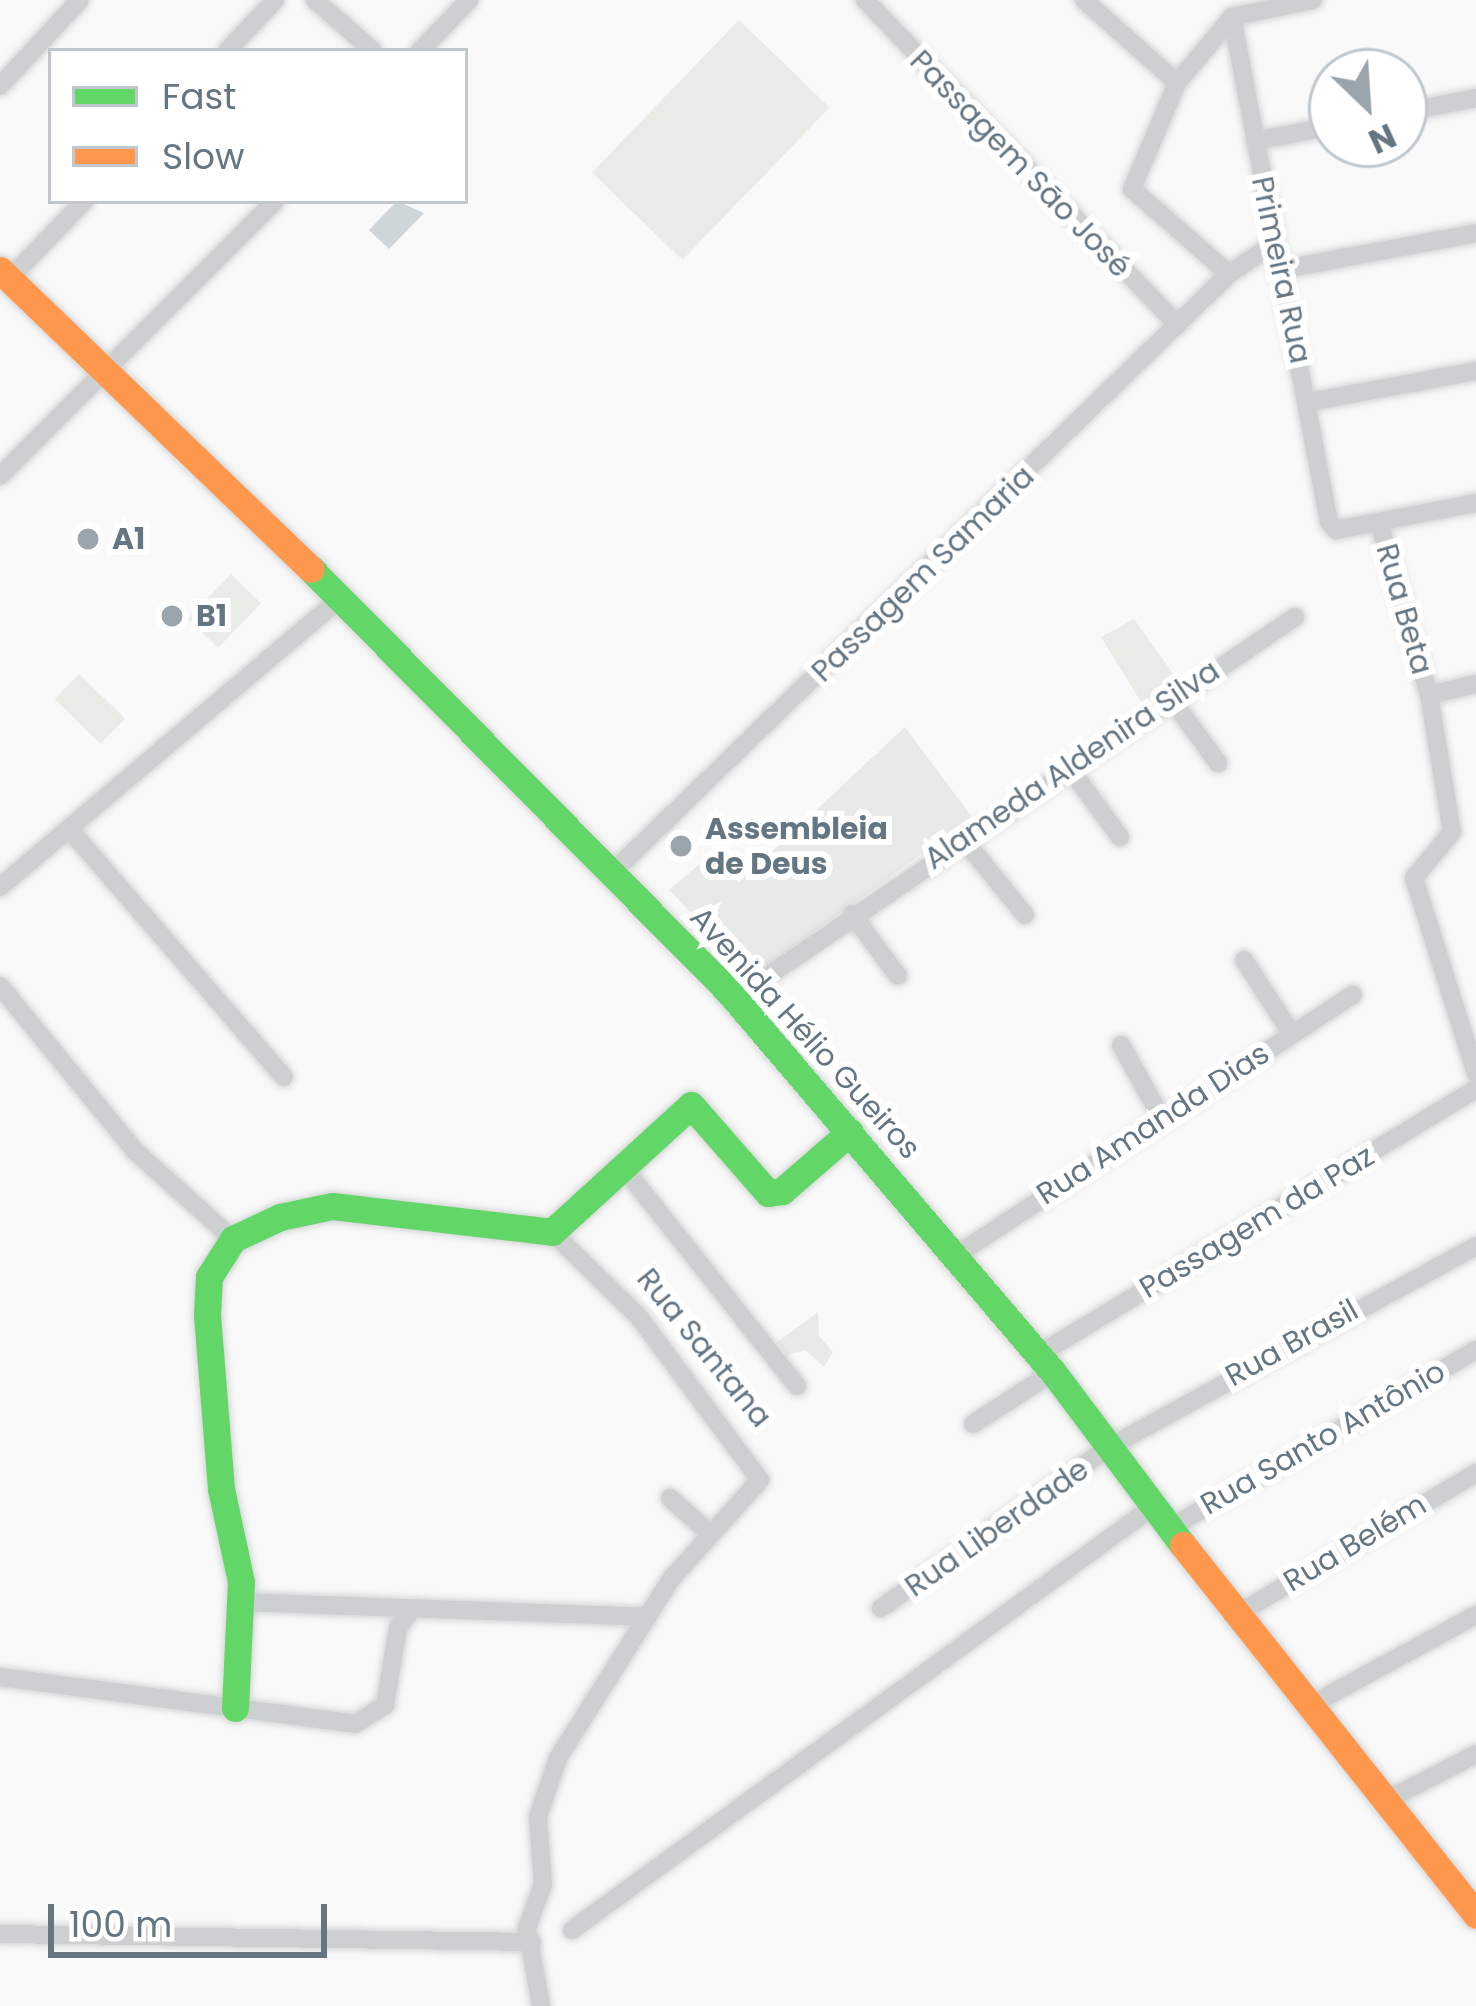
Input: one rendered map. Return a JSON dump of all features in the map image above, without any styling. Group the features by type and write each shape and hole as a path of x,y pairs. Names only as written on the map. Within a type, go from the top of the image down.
{"main road":[{"name":"Avenida Hélio Gueiros","path":"5,274 111,371 341,598 614,871 734,999 1046,1364 1236,1616 1473,1904"},
{"path":"235,1708 242,1602 214,1423 209,1277 232,1239 280,1216 332,1206 552,1232 626,1171 691,1106 768,1193 782,1191 850,1132"}],"street":[{"path":"0,86 80,0"},
{"path":"229,48 275,0"},
{"path":"315,0 370,48"},
{"path":"423,48 469,0"},
{"name":"Passagem São José","path":"866,0 1178,325"},
{"path":"1084,0 1177,83"},
{"path":"1229,274 1132,189 1177,83 1232,17 1256,5 1313,0"},
{"name":"Primeira Rua","path":"1232,17 1329,522 1336,530 1379,522"},
{"path":"1428,107 1476,98"},
{"path":"1255,141 1308,131"},
{"path":"5,274 81,204"},
{"path":"0,476 111,371 272,204"},
{"path":"1279,270 1476,233"},
{"name":"Passagem Samaria","path":"614,871 1229,274 1273,244"},
{"path":"1309,402 1476,370"},
{"path":"1379,522 1476,503"},
{"name":"Rua Beta","path":"1379,522 1429,695 1452,832"},
{"path":"0,887 341,598"},
{"name":"Alameda Aldenira Silva","path":"734,999 851,914 1294,617"},
{"name":"Rua Beta","path":"1429,695 1476,684"},
{"path":"1170,697 1218,763"},
{"path":"1068,766 1120,838"},
{"path":"1476,827 1452,832 1414,878 1476,1072"},
{"path":"70,829 284,1077"},
{"path":"963,839 1025,915"},
{"path":"851,914 898,976"},
{"path":"1244,960 1291,1033"},
{"path":"0,986 136,1152 232,1239"},
{"name":"Rua Amanda Dias","path":"955,1256 1353,995"},
{"path":"1121,1045 1161,1117"},
{"name":"Passagem da Paz","path":"973,1424 1046,1364 1476,1089"},
{"name":"Rua Santana","path":"626,1171 797,1386"},
{"name":"Rua Santana","path":"552,1232 611,1285 760,1474 758,1487 708,1532"},
{"name":"Rua Brasil","path":"1111,1446 1476,1246"},
{"name":"Rua Santo Antônio","path":"572,1930 1162,1517 1476,1350"},
{"name":"Rua Liberdade","path":"881,1608 1111,1446"},
{"name":"Rua Belém","path":"1236,1616 1476,1473"},
{"path":"541,2006 527,1928 543,1884 535,1839 546,1788 573,1726 644,1617 708,1532 670,1498"},
{"path":"242,1602 644,1617"},
{"path":"0,1676 235,1708 371,1720 385,1705 398,1628 412,1609"},
{"path":"1309,1706 1476,1615"},
{"path":"1389,1799 1476,1754"},
{"path":"0,1934 532,1942"}],"shaded area":[{"path":"739,20 830,108 682,260 592,173"},
{"path":"394,204 424,213 389,249 369,230"},
{"path":"231,574 261,603 218,648 188,619"},
{"path":"1134,619 1179,682 1144,707 1101,637"},
{"path":"79,674 125,718 101,744 55,699"},
{"path":"905,727 972,817 752,977 669,890 709,856 739,882"},
{"path":"818,1312 819,1336 833,1352 824,1367 805,1350 787,1355 776,1343"}],"traffic: fast":[{"path":"311,569 728,991 1053,1372 1183,1545"},
{"path":"235,1708 241,1582 221,1489 207,1315 209,1277 233,1239 280,1217 332,1206 552,1232 691,1105 768,1193 782,1191 850,1132"}],"traffic: slow":[{"path":"0,270 311,569"},
{"path":"1183,1545 1476,1915"}],"place":[{"name":"A1","path":"88,539"},
{"name":"B1","path":"172,616"},
{"name":"Assembleia de Deus","path":"681,846"}]}
